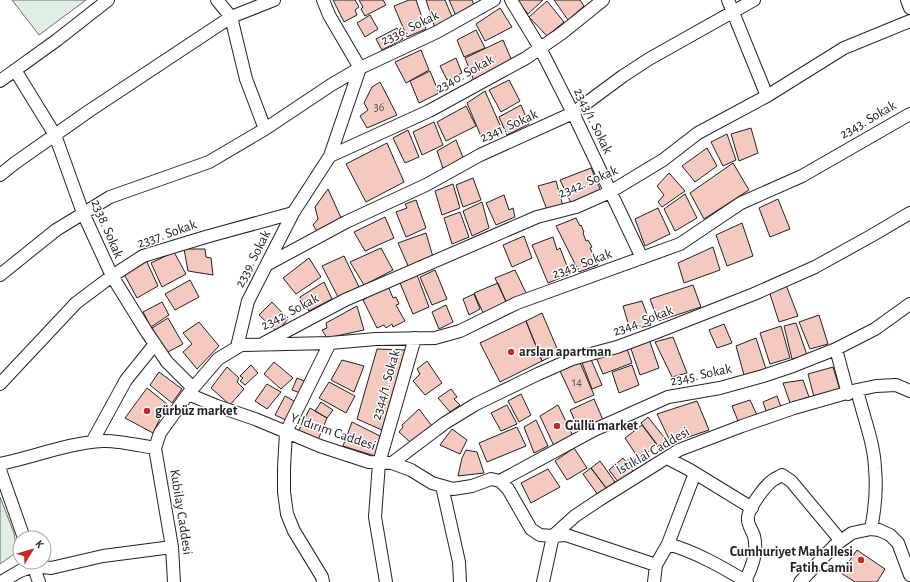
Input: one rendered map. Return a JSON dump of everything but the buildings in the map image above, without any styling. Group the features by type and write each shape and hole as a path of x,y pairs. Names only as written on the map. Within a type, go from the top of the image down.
{"street":[{"path":"0,81 108,0"},
{"path":"218,0 231,17 246,80 265,129"},
{"path":"0,175 55,135 231,17 274,0"},
{"path":"0,275 56,230 110,197 209,162 265,129 331,85 360,68 329,15 323,0"},
{"name":"2336. Sokak","path":"360,68 437,32 494,0"},
{"name":"2343/1. Sokak","path":"511,0 540,48 573,113 642,258"},
{"name":"2340. Sokak","path":"330,156 429,111 526,58 562,33 603,0"},
{"path":"728,0 767,96"},
{"name":"2341. Sokak","path":"268,264 346,222 426,185 480,155 573,113 623,76 649,59 754,0"},
{"path":"907,0 910,8"},
{"name":"2342. Sokak","path":"263,344 345,300 395,278 538,217 576,207 610,192 663,160 698,133 767,96 844,48 910,21"},
{"name":"2339. Sokak","path":"237,347 248,301 294,213 330,156 360,68"},
{"name":"2338. Sokak","path":"15,70 55,135 83,213 112,276 167,362 191,391"},
{"name":"2343. Sokak","path":"237,347 240,345 330,343 376,339 435,338 460,331 517,303 680,244 741,203 802,176 910,114"},
{"name":"2337. Sokak","path":"0,384 76,304 112,276 143,256 294,213"},
{"name":"2344. Sokak","path":"392,463 445,423 476,404 538,374 572,359 624,344 754,294 815,267 910,213"},
{"name":"2345. Sokak","path":"500,481 594,430 668,397 720,388 763,376 836,349 875,329 910,304"},
{"name":"2344/1. Sokak","path":"386,582 375,516 380,463 415,338"},
{"path":"323,582 322,577 294,531 287,514 284,492 284,468 286,432 330,343"},
{"path":"92,442 126,380 155,344"},
{"path":"0,464 26,459 69,446 92,442 105,441 155,448 160,433 191,391 218,359 237,347"},
{"path":"836,349 870,440 875,468 875,508 871,529"},
{"name":"İstiklal Caddesi","path":"553,536 576,516 599,500 684,448 794,408 852,392 876,386 896,385 910,390"},
{"name":"Yıldırım Caddesi","path":"191,391 217,406 255,419 320,446 369,462 392,463 411,470 432,483 442,486 453,489 472,486 491,479 500,481"},
{"name":"Kubilay Caddesi","path":"155,448 172,547 174,582"},
{"path":"667,458 695,473 752,508"},
{"path":"0,470 21,530"},
{"path":"654,582 656,565 668,544 695,473"},
{"path":"668,544 680,547 701,557 746,582 753,565 755,550 754,536 747,520 749,512 774,479 782,475 790,481 841,541"},
{"path":"500,481 508,489 531,529 540,534 553,536 566,535 656,565"},
{"path":"442,486 459,562 460,582"},
{"path":"800,582 834,546 852,533 871,529 879,530 890,535 898,543 910,574"},
{"path":"543,582 553,536"},
{"path":"52,568 103,556 172,547"},
{"path":"2,582 22,570"},
{"path":"35,570 40,582"}],"green space":[{"path":"12,0 86,0 39,35"},
{"path":"0,497 13,530 12,556 0,564"}],"place":[{"name":"arslan apartman","path":"511,352"},
{"name":"gürbüz market","path":"147,411"},
{"name":"Güllü market","path":"557,426"},
{"name":"Cumhuriyet Mahallesi Fatih Camii","path":"861,560"}]}
